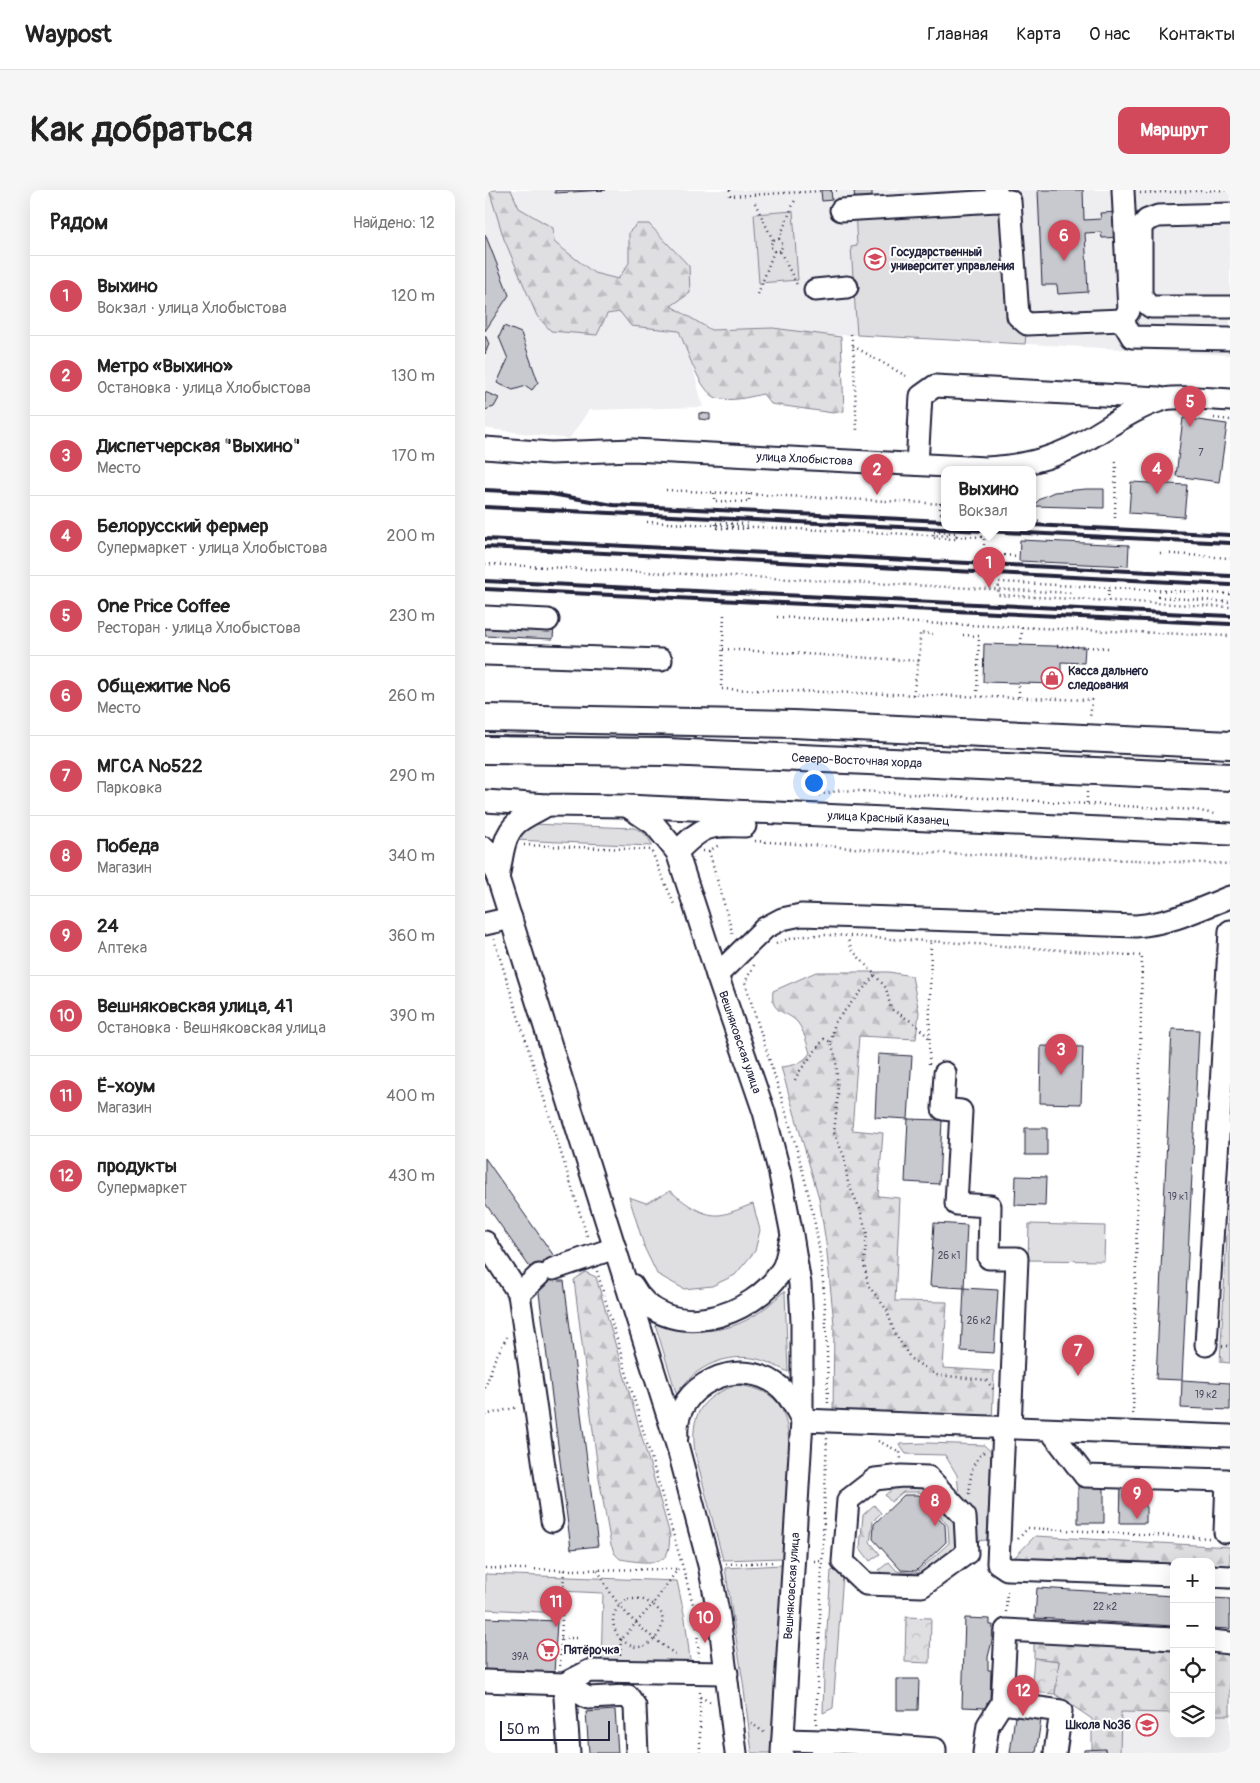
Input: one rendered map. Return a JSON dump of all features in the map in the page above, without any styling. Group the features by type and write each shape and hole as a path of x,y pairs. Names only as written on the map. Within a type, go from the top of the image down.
{"main road":[{"path":"485,718 793,724 1162,743 1230,744"},
{"name":"Северо-Восточная хорда","path":"485,750 666,752 1230,777"}],"street":[{"path":"840,200 997,196 1011,201 1018,316 1027,324 1121,320 1129,311 1124,192"},
{"path":"1230,214 1157,216 1147,220 1141,227 1141,293 1144,301 1151,307 1230,307"},
{"path":"808,291 847,287"},
{"path":"1121,320 1132,337 1230,339"},
{"path":"917,464 921,396 935,386 1166,399"},
{"name":"улица Хлобыстова","path":"1016,466 1036,462 1065,451 1139,409 1166,399 1230,400"},
{"name":"улица Хлобыстова","path":"485,448 551,453 633,450 952,466"},
{"path":"485,617 548,620"},
{"path":"485,654 661,660"},
{"name":"улица Красный Казанец","path":"485,801 1230,834"},
{"name":"Вешняковская улица","path":"498,878 505,844 510,831 518,822 547,805"},
{"name":"Вешняковская улица","path":"627,806 654,824 688,852 717,974 764,1112 780,1174 792,1235 800,1293 802,1420 779,1743"},
{"path":"688,852 697,832 707,827 719,834"},
{"name":"улица Красный Казанец","path":"719,834 1230,846"},
{"name":"Вешняковская улица","path":"485,848 498,878 511,918 678,1448 709,1565 719,1617 736,1753"},
{"path":"717,974 747,957 765,928 782,919 801,915 1136,926 1158,924 1173,920 1230,897"},
{"path":"487,924 511,918"},
{"path":"1206,1345 1226,1046 1230,931"},
{"path":"937,1073 943,1109 961,1111 956,1204 990,1206 989,1258 1017,1258 998,1563 1007,1569 1170,1575"},
{"name":"Вешняковская улица","path":"615,1248 635,1291 648,1306 667,1316 690,1320 733,1311 756,1297 783,1267 792,1235"},
{"path":"485,1242 520,1304 553,1521"},
{"path":"520,1304 546,1272 615,1248"},
{"name":"Вешняковская улица","path":"678,1448 676,1428 681,1408 693,1393 712,1379 735,1372 759,1375 780,1387 793,1403 802,1420"},
{"path":"802,1420 828,1422 1008,1423 1050,1430 1230,1436"},
{"path":"1050,1430 1085,1476 1227,1480 1220,1535"},
{"path":"902,1476 928,1477 962,1514 965,1517 967,1553 922,1586 866,1584 843,1562 848,1500 875,1479 902,1476"},
{"path":"1215,1576 1230,1577"},
{"path":"984,1753 988,1725 1002,1703 1006,1630 1170,1639"},
{"path":"1215,1642 1230,1642"},
{"path":"561,1684 589,1671 727,1673"},
{"path":"485,1681 561,1684 588,1698 628,1696 635,1706 637,1753"},
{"path":"561,1684 569,1753"},
{"path":"1002,1703 1061,1711 1055,1753"},
{"path":"779,1743 935,1749 935,1753"}],"path":[{"path":"729,190 730,196 821,191"},
{"path":"1124,192 1227,190"},
{"path":"831,191 840,200"},
{"path":"779,239 795,200"},
{"path":"755,203 773,240"},
{"path":"773,240 779,239"},
{"path":"779,239 783,245 780,251"},
{"path":"773,240 770,246 774,251"},
{"path":"774,251 780,251"},
{"path":"758,294 774,251"},
{"path":"780,251 808,291"},
{"path":"851,334 857,431"},
{"path":"853,346 906,376"},
{"path":"1115,518 1116,460"},
{"path":"666,490 940,504 941,514"},
{"path":"714,492 714,500 749,502 749,494"},
{"path":"1036,521 1042,522"},
{"path":"647,522 716,525 716,528 747,529 747,526 951,536"},
{"path":"933,535 933,538 956,539 956,536 984,537 983,554 1019,556"},
{"path":"1160,553 1230,558"},
{"path":"485,564 1073,593"},
{"path":"1230,594 999,582 998,595 1230,607"},
{"path":"1108,601 1109,588"},
{"path":"1158,597 1230,602"},
{"path":"725,615 721,689 1092,700 1090,720"},
{"path":"777,617 1230,636"},
{"path":"1021,644 1022,627"},
{"path":"913,695 919,661 920,633 933,634"},
{"path":"963,635 979,636 977,696"},
{"path":"1057,646 1109,648"},
{"path":"723,649 919,661"},
{"path":"1019,683 1019,697"},
{"path":"813,796 841,790 918,796 1087,803 1196,810 1219,816"},
{"path":"1087,791 1087,803"},
{"path":"709,851 719,834"},
{"path":"748,840 908,852 1230,864"},
{"path":"524,845 656,851"},
{"path":"688,852 709,851"},
{"path":"709,851 747,957 745,982 787,1116 811,1201 819,1246 827,1323 828,1422 823,1561 821,1745"},
{"path":"487,924 593,1255 696,1615 700,1673"},
{"path":"773,946 787,939 807,935 931,941 1143,956 1133,1433"},
{"path":"847,937 852,950 886,988 891,1009 914,1023 929,1038"},
{"path":"931,941 929,1038 937,1073"},
{"path":"745,982 747,957"},
{"path":"875,975 835,1022 831,1042 836,1059 838,1094 834,1132 844,1156 848,1183 860,1209 867,1234 864,1262 868,1285 887,1310 894,1332 911,1359 937,1375 986,1380 1008,1423"},
{"path":"795,1080 824,1039 831,1042"},
{"path":"485,1388 495,1359 520,1304"},
{"path":"485,1415 535,1403"},
{"path":"874,1439 900,1452 902,1476"},
{"path":"962,1514 968,1506 972,1466 988,1449"},
{"path":"1016,1540 1028,1528 1220,1535"},
{"path":"724,1564 782,1561"},
{"path":"815,1561 823,1561"},
{"path":"485,1568 564,1570 678,1569 653,1604 621,1640 619,1661"},
{"path":"561,1684 564,1570"},
{"path":"598,1570 607,1590 619,1605"},
{"path":"628,1599 641,1599 653,1604 661,1613 663,1627 655,1640 643,1646 633,1646 621,1640 615,1631 612,1621 619,1605 628,1599"},
{"path":"561,1638 582,1638"},
{"path":"749,1722 779,1743"}],"shaded area":[{"name":"Государственный университет управления","path":"485,190 1230,190 1230,355 865,335 685,336 703,407 589,410 569,439 485,428"},
{"name":"Школа №36","path":"1121,1712 1170,1713 1170,1738 1215,1738 1215,1715 1230,1715 1230,1753 1120,1753"}],"green space":[{"path":"489,190 511,190 519,208 553,228 554,242 594,273 618,279 629,263 629,232 637,224 649,224 689,266 690,293 671,306 711,330 773,328 841,337 844,411 833,413 771,404 763,394 746,398 717,398 705,388 699,379 679,331 631,326 620,312 607,314 597,335 551,331 537,316 504,239"},
{"path":"1010,201 1027,324 1025,344 857,335 851,247 857,246 855,210"},
{"path":"793,211 798,280 759,283 754,214"},
{"path":"532,824 634,828 646,835 652,846 514,840 518,831"},
{"path":"816,972 889,972 912,976 919,1012 916,1039 859,1036 852,1130 883,1133 878,1196 900,1198 895,1301 947,1302 943,1368 994,1371 992,1423 833,1412 834,1324 826,1243 819,1198 781,1067 797,1063 810,1053 798,1023 776,1008 773,999 773,991"},
{"path":"1230,1181 1230,1363 1220,1362"},
{"path":"670,1191 692,1207 712,1215 728,1213 753,1204 760,1230 755,1251 735,1275 712,1286 684,1289 657,1274 645,1249 629,1197 646,1203"},
{"path":"1029,1224 1105,1226 1104,1261 1028,1260"},
{"path":"585,1272 596,1277 670,1535 669,1549 665,1556 661,1560 654,1562 620,1559 615,1554 611,1545 599,1478 574,1280"},
{"path":"785,1292 788,1372 757,1359 729,1358 708,1365 699,1371 690,1378 677,1396 655,1324 692,1330 724,1328 739,1324 753,1316 768,1306"},
{"path":"737,1385 754,1388 769,1395 778,1403 784,1416 790,1455 782,1558 723,1560 695,1453 694,1428 700,1409 714,1395"},
{"path":"899,1444 984,1445 991,1452 987,1540 974,1541 972,1512 959,1494 957,1475 945,1455 906,1454"},
{"path":"897,1486 926,1486 936,1497 930,1502 920,1492 903,1492 891,1502 885,1495"},
{"path":"874,1505 881,1513 873,1521 870,1542 880,1554 870,1561 860,1548 863,1515"},
{"path":"946,1507 956,1521 955,1550 920,1580 889,1581 879,1570 889,1562 897,1571 916,1573 949,1543 948,1526 938,1513"},
{"path":"1035,1536 1230,1547 1230,1589 1215,1588 1215,1558 1170,1558 1170,1586 1043,1577 1012,1560"},
{"path":"782,1565 772,1753 752,1753 725,1568"},
{"path":"837,1569 843,1574 833,1708 823,1713 831,1571"},
{"path":"485,1574 677,1581 685,1618 691,1668 601,1667 603,1593 559,1591 559,1613 485,1609"},
{"path":"906,1617 931,1618 930,1663 905,1662"},
{"path":"1034,1639 1170,1646 1170,1713 1121,1712 1120,1753 1092,1753 1092,1719 1055,1694 1059,1661 1034,1658"},
{"path":"1215,1648 1230,1649 1230,1715 1215,1715"},
{"path":"1034,1658 1059,1661 1055,1694 1031,1692"}],"building":[{"path":"555,190 606,190 555,193"},
{"path":"821,190 831,190 832,200 822,201"},
{"path":"854,190 872,190 872,201 855,202"},
{"path":"1038,190 1083,190 1084,220 1101,219 1100,213 1121,212 1122,237 1102,238 1101,232 1085,233 1088,292 1058,294 1057,285 1042,285"},
{"path":"485,234 509,295 485,331"},
{"path":"504,326 521,333 538,382 532,390 526,386 513,390 497,383 508,359 499,337"},
{"path":"485,335 489,344 485,354"},
{"path":"485,392 499,398 494,407 485,410"},
{"path":"699,413 710,414 710,420 699,419"},
{"path":"1183,418 1227,424 1219,482 1176,476"},
{"path":"1131,482 1187,485 1184,517 1129,513"},
{"path":"1104,489 1104,508 1036,506 1036,503 1041,498 1054,492"},
{"path":"1020,540 1129,545 1128,566 1019,561"},
{"path":"485,622 554,625 553,639 485,636"},
{"path":"984,644 1085,647 1084,663 1061,662 1061,671 1056,671 1056,684 983,682"},
{"path":"1172,1029 1199,1030 1182,1380 1156,1379"},
{"path":"1041,1046 1083,1047 1081,1104 1040,1103"},
{"path":"878,1054 912,1056 908,1119 875,1117"},
{"path":"908,1119 942,1120 939,1184 905,1182"},
{"path":"1025,1128 1047,1128 1047,1155 1025,1155"},
{"path":"485,1158 554,1256 549,1260 553,1269 531,1269 485,1203"},
{"path":"1016,1176 1046,1177 1045,1206 1015,1205"},
{"path":"934,1223 967,1225 964,1288 930,1286"},
{"path":"553,1269 558,1281 564,1281 598,1546 571,1549 538,1285"},
{"path":"964,1288 998,1290 994,1353 961,1351"},
{"path":"1182,1380 1230,1383 1230,1410 1181,1408"},
{"path":"1104,1483 1104,1523 1078,1523 1078,1484"},
{"path":"1121,1484 1146,1484 1146,1523 1120,1523"},
{"path":"904,1495 919,1495 945,1525 946,1542 916,1571 901,1570 873,1539 874,1524"},
{"path":"1037,1588 1170,1596 1170,1626 1035,1618"},
{"path":"1215,1598 1230,1599 1230,1629 1215,1628"},
{"path":"485,1618 557,1621 554,1674 485,1671"},
{"path":"965,1618 990,1619 990,1625 993,1625 988,1657 988,1670 991,1670 990,1702 987,1702 986,1708 962,1707"},
{"path":"897,1679 919,1679 918,1710 897,1710"},
{"path":"615,1710 618,1753 589,1753 586,1712"},
{"path":"1015,1716 1041,1720 1036,1753 1010,1753"},
{"path":"1105,1749 1106,1753 1084,1753 1084,1750"}],"railway":[{"path":"485,490 546,493 613,505 941,521"},
{"path":"485,507 941,529"},
{"path":"1036,525 1230,535"},
{"path":"982,531 1230,543"},
{"path":"485,539 1230,576"},
{"path":"485,547 1230,585"},
{"path":"485,581 1230,616"},
{"path":"485,589 1230,624"}],"place":[{"name":"Государственный университет управления","path":"875,259"},
{"name":"Общежитие №6","path":"1064,261"},
{"name":"One Price Coffee","path":"1190,427"},
{"name":"Белорусский фермер","path":"1157,494"},
{"name":"Метро «Выхино»","path":"877,495"},
{"name":"Выхино","path":"989,588"},
{"name":"Kасса дальнего следования","path":"1052,678"},
{"name":"Диспетчерская \"Выхино\"","path":"1061,1075"},
{"name":"МГСА №522","path":"1078,1376"},
{"name":"24","path":"1137,1519"},
{"name":"Победа","path":"935,1526"},
{"name":"Ё-хоум","path":"556,1627"},
{"name":"Вешняковская улица, 41","path":"705,1643"},
{"name":"Пятёрочка","path":"548,1650"},
{"name":"продукты","path":"1023,1716"},
{"name":"Школа №36","path":"1147,1725"}]}
